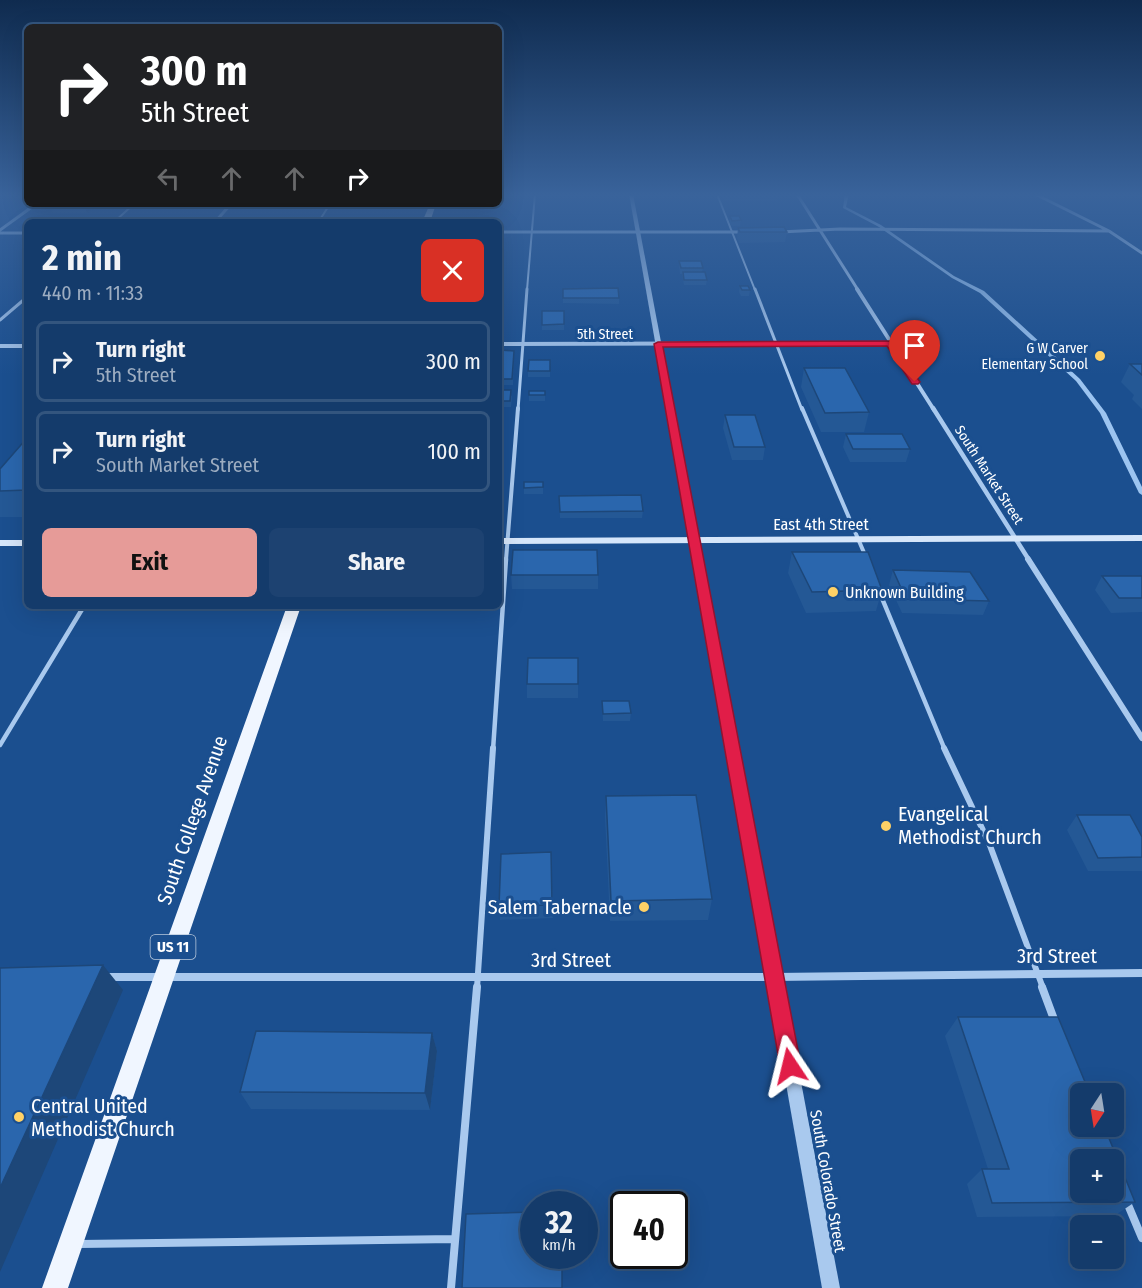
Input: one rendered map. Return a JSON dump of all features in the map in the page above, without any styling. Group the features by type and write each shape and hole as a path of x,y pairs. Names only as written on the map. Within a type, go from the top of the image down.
{"main road":[{"name":"East 4th Street","path":"504,541 1142,538"},
{"path":"0,543 24,543"},
{"name":"South College Avenue","path":"55,1288 293,609"}],"street":[{"name":"South Colorado Street","path":"642,254 831,1288"},
{"name":"South Market Street","path":"835,254 1142,738"},
{"name":"5th Street","path":"502,344 890,343"},
{"path":"0,346 24,346"},
{"name":"3rd Street","path":"93,978 163,976 774,977 1142,972"}],"lane":[{"path":"502,573 530,254"},
{"path":"739,254 867,561"},
{"path":"0,320 24,300"},
{"path":"876,583 933,724 989,843 1057,1027"},
{"path":"0,745 82,609"},
{"path":"451,1288 477,976 500,609"},
{"path":"1124,1197 1142,1238"},
{"path":"70,1244 454,1239"}],"building":[{"path":"679,261 701,261 703,268 681,268"},
{"path":"683,272 705,272 707,280 684,280"},
{"path":"740,286 748,286 750,290 742,290"},
{"path":"618,288 619,298 563,298 563,289"},
{"path":"542,311 564,311 564,324 542,325"},
{"path":"502,350 514,351 512,379 503,379 502,382"},
{"path":"529,360 550,360 550,371 528,371"},
{"path":"1130,364 1142,364 1142,375"},
{"path":"804,368 845,368 869,412 825,413"},
{"path":"502,390 511,390 510,401 502,401"},
{"path":"529,391 545,391 545,395 529,395"},
{"path":"725,415 755,415 765,447 734,447"},
{"path":"846,434 902,434 910,449 853,449"},
{"path":"24,441 24,490 0,491 0,469"},
{"path":"524,482 543,482 543,487 524,488"},
{"path":"641,495 643,511 560,512 559,496"},
{"path":"513,550 597,550 598,575 511,575"},
{"path":"792,552 868,552 882,590 812,592"},
{"path":"893,570 970,572 989,601 906,599"},
{"path":"1102,576 1142,576 1142,598 1119,598"},
{"path":"528,658 578,658 578,684 527,684"},
{"path":"602,701 629,701 631,713 603,714"},
{"path":"696,795 712,899 611,901 606,796"},
{"path":"1077,815 1130,815 1142,837 1142,857 1098,858"},
{"path":"551,852 552,905 499,906 501,854"},
{"path":"103,965 0,1188 0,968"},
{"path":"958,1017 1058,1017 1085,1083 1070,1083 1070,1137 1108,1137 1113,1149 1070,1149 1070,1202 992,1203 982,1169 1009,1169"},
{"path":"256,1031 432,1033 425,1093 240,1092"},
{"path":"1124,1175 1135,1202 1124,1202"},
{"path":"520,1212 520,1269 562,1269 562,1288 462,1288 466,1214"}],"waterway":[{"path":"920,254 953,277 982,292 1078,380 1103,413 1142,493"}],"place":[{"name":"G W Carver Elementary School","path":"1100,356"},
{"name":"Unknown Building","path":"833,592"},
{"name":"Evangelical Methodist Church","path":"886,826"},
{"name":"Salem Tabernacle","path":"644,907"},
{"name":"Central United Methodist Church","path":"19,1117"}],"route":[{"path":"790,1066 658,344 890,343 915,382"}]}
